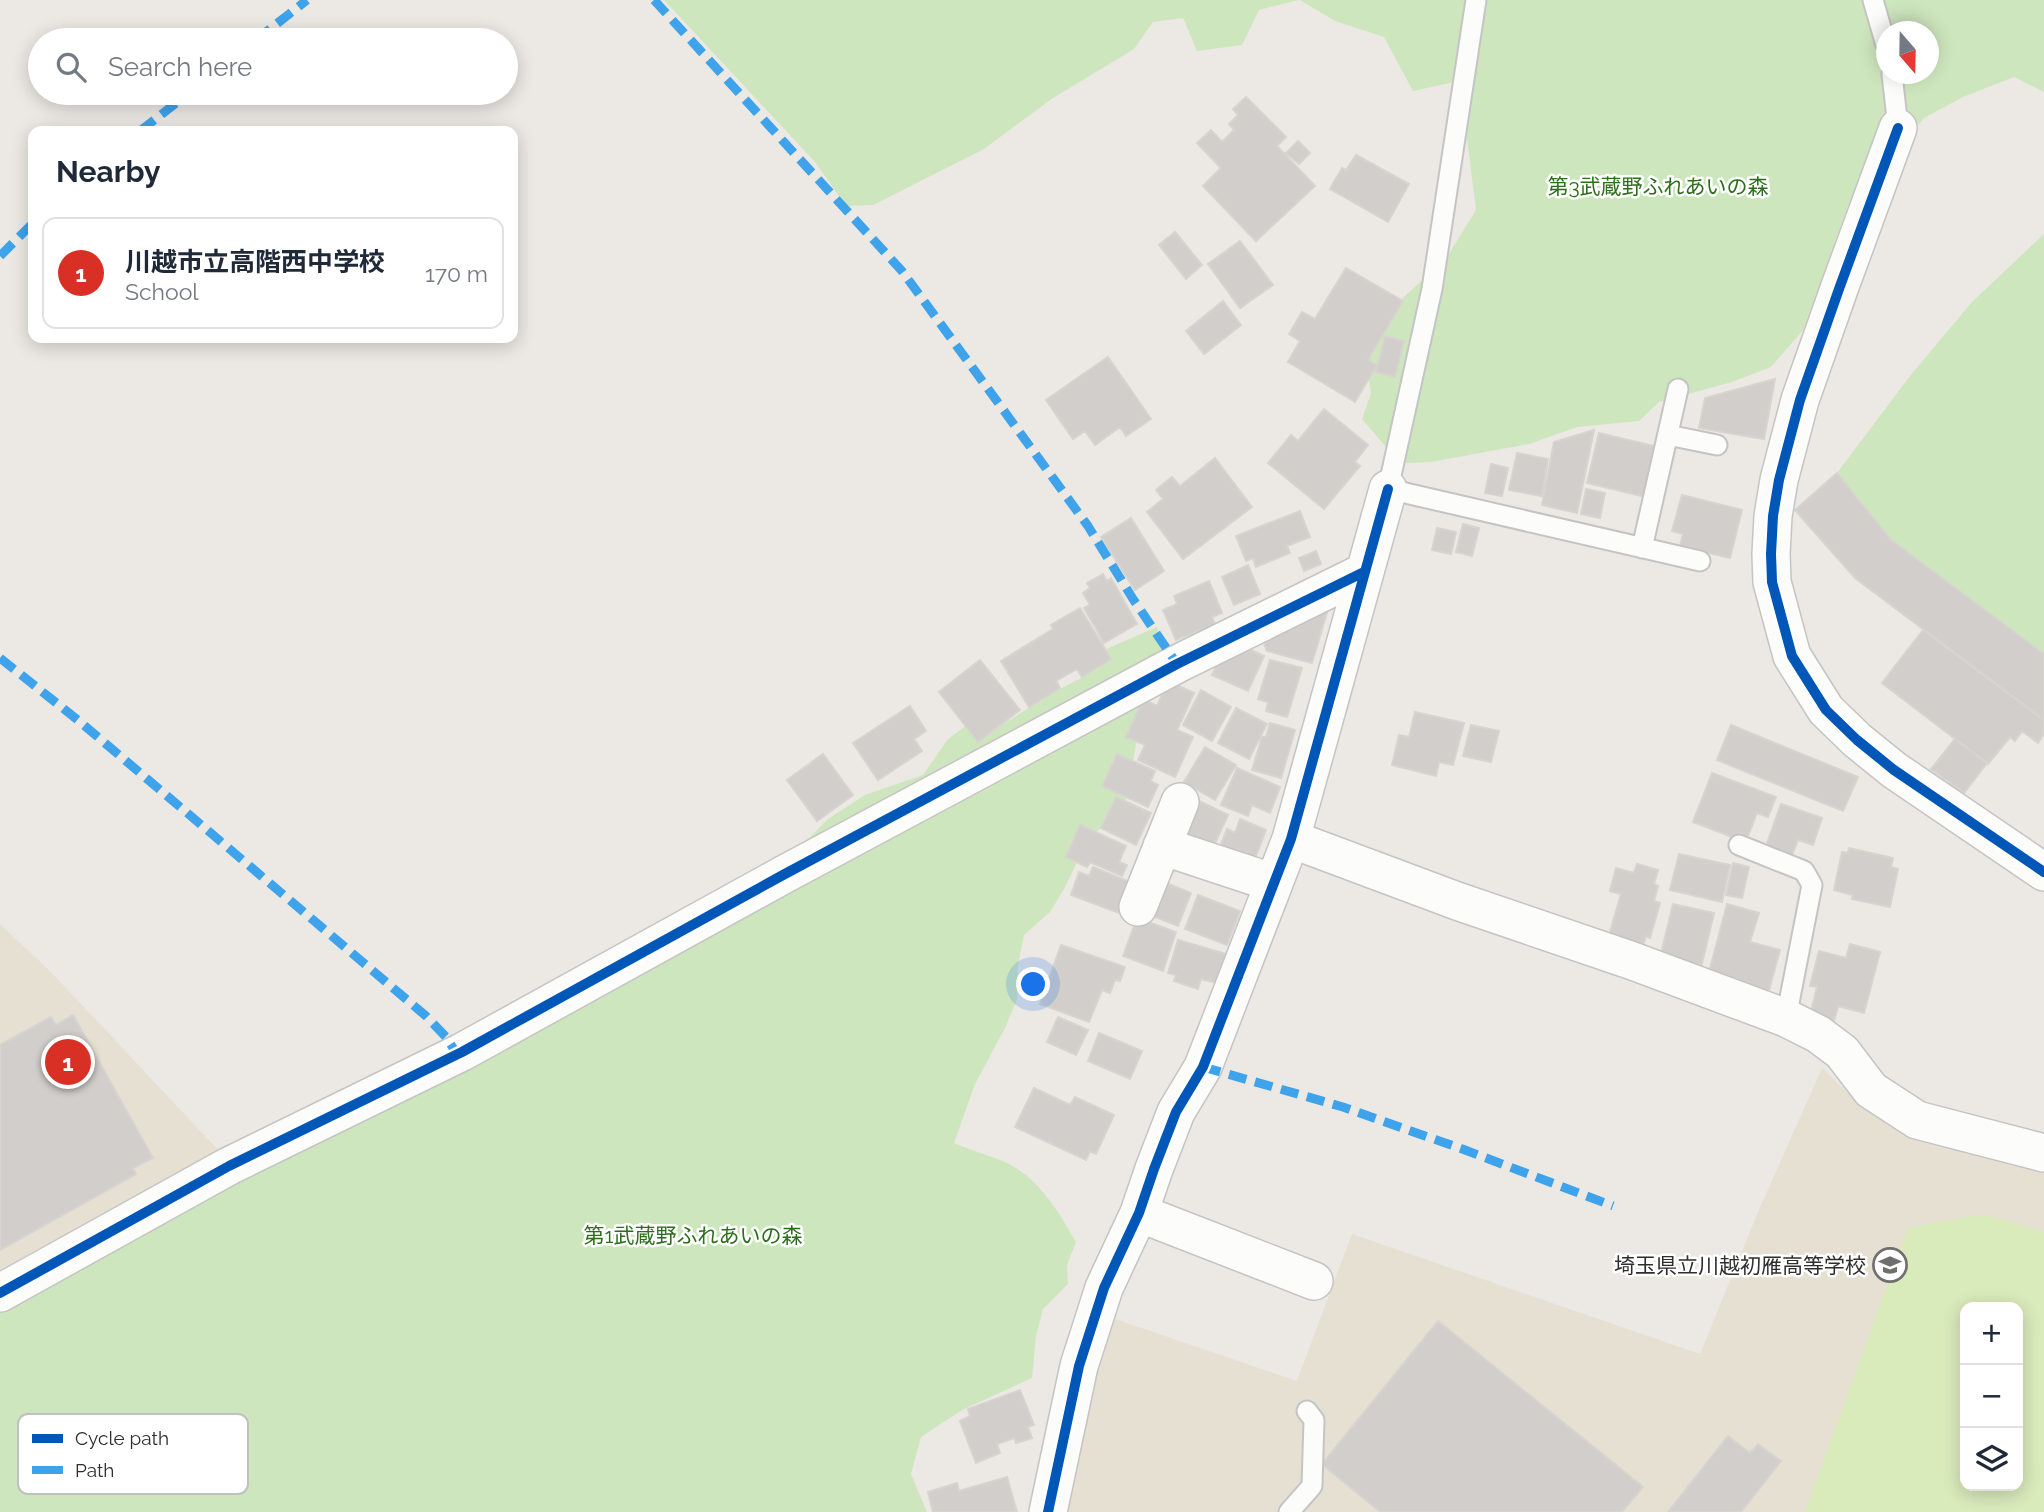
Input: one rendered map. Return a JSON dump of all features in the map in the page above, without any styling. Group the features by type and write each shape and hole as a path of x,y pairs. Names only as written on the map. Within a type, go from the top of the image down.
{"street":[{"path":"1898,128 1800,400 1775,504 1772,583 1792,656 1826,710 1857,740 1894,769 2044,872"},
{"path":"1048,1512 1079,1366 1104,1288 1139,1213 1176,1112 1203,1067 1291,839 1388,489"},
{"path":"0,1293 229,1166 462,1052 783,875 1177,664 1364,572"},
{"path":"1138,907 1180,802"},
{"path":"1291,839 1786,1018 1818,1034 1842,1052 1871,1090 1917,1120 2044,1153"},
{"path":"1162,846 1274,883"},
{"path":"1139,1213 1314,1281"}],"lane":[{"path":"1476,0 1432,289 1388,489 1700,561"},
{"path":"1873,0 1879,21"},
{"path":"1893,84 1898,128"},
{"path":"1642,548 1678,389"},
{"path":"1668,435 1717,445"},
{"path":"1739,845 1804,871 1812,885 1786,1018"},
{"path":"1289,1512 1312,1486 1314,1420 1307,1411"}],"shaded area":[{"path":"0,924 49,970 222,1154 0,1275"},
{"name":"埼玉県立川越初雁高等学校","path":"1822,1068 1866,1110 1892,1127 2044,1170 2044,1512 1068,1512 1097,1371 1115,1319 1297,1381 1352,1234 1700,1354 1758,1212"}],"green space":[{"path":"664,0 1299,0 1259,10 1242,45 1197,51 1183,18 1153,22 1134,49 1053,98 984,149 873,205 846,206 815,162"},
{"name":"第3武蔵野ふれあいの森","path":"1300,0 2044,0 2044,92 2014,77 1963,97 1924,118 1848,206 1803,330 1771,367 1732,382 1659,402 1639,421 1577,427 1529,444 1431,462 1407,463 1386,447 1362,419 1371,393 1363,347 1389,311 1447,257 1476,210 1465,122 1473,78 1413,91 1384,37 1335,21"},
{"path":"2044,234 2044,720 1855,578 1795,510 1837,473 1910,376 1972,302"},
{"name":"第1武蔵野ふれあいの森","path":"1157,627 1165,662 1166,685 1143,705 1132,767 1133,782 1125,802 1112,819 1095,833 1050,912 1024,935 1018,965 1017,999 975,1084 954,1143 1005,1162 1038,1186 1076,1242 1067,1265 1068,1284 1043,1309 1036,1336 1032,1378 962,1410 921,1437 911,1474 927,1512 0,1512 0,1275 778,870 828,819 865,795 923,775 948,739 967,725 984,736 1085,676 1097,653"},
{"path":"1984,1214 2044,1232 2044,1512 1805,1512 1908,1228"}],"building":[{"path":"1246,97 1286,137 1277,146 1315,186 1256,241 1203,186 1221,168 1197,143 1211,130 1222,142 1234,130 1229,124 1238,115 1233,109"},
{"path":"1298,141 1310,153 1299,164 1286,153"},
{"path":"1356,155 1409,184 1388,222 1330,189 1342,168 1346,170"},
{"path":"1175,232 1202,265 1186,279 1159,245"},
{"path":"1240,241 1273,285 1240,308 1208,264"},
{"path":"1346,268 1403,301 1368,360 1377,365 1355,402 1288,362 1300,341 1289,334 1302,312 1315,319"},
{"path":"1223,301 1241,325 1204,354 1186,331"},
{"path":"1385,336 1404,341 1395,377 1376,372"},
{"path":"1108,357 1151,419 1126,436 1120,427 1095,445 1085,431 1073,439 1046,400"},
{"path":"1775,379 1764,439 1699,428 1705,398"},
{"path":"1324,409 1368,445 1355,462 1360,466 1324,509 1268,463 1291,435 1298,441"},
{"path":"1594,430 1577,513 1542,505 1554,442"},
{"path":"1599,433 1658,447 1646,497 1587,483"},
{"path":"1517,453 1548,459 1542,496 1509,490"},
{"path":"1215,458 1252,507 1183,559 1147,512 1163,499 1156,490 1172,477 1180,486"},
{"path":"1491,464 1508,468 1502,496 1485,493"},
{"path":"1837,473 1891,540 2044,654 2044,720 1855,578 1795,510"},
{"path":"1586,489 1605,493 1600,518 1581,514"},
{"path":"1682,495 1742,510 1730,558 1680,546 1683,534 1672,531"},
{"path":"1300,511 1310,537 1287,546 1290,553 1256,567 1253,558 1246,561 1236,536"},
{"path":"1131,518 1164,571 1135,590 1101,537"},
{"path":"1463,524 1479,528 1472,556 1456,552"},
{"path":"1437,528 1456,532 1451,554 1432,550"},
{"path":"1316,551 1321,564 1304,571 1299,558"},
{"path":"1248,565 1260,594 1234,605 1222,577"},
{"path":"1103,574 1107,581 1111,578 1137,624 1104,643 1084,608 1090,605 1083,593 1090,588 1087,583"},
{"path":"1209,581 1222,613 1212,617 1215,624 1176,640 1163,610 1177,604 1174,596"},
{"path":"1080,608 1111,659 1082,677 1077,669 1056,681 1060,688 1029,707 1001,661 1053,629 1051,625"},
{"path":"1328,609 1312,663 1267,651 1260,633"},
{"path":"1923,630 2044,720 2044,734 2038,743 2022,731 2015,741 2010,737 1988,764 1882,683"},
{"path":"1239,644 1264,656 1248,691 1212,675 1224,650"},
{"path":"980,660 1020,710 978,742 939,692"},
{"path":"1270,660 1302,668 1287,717 1266,711 1268,702 1258,699"},
{"path":"1168,681 1194,693 1177,730 1193,737 1175,777 1138,760 1145,745 1126,737 1143,699 1157,706"},
{"path":"1201,690 1231,707 1212,741 1183,725"},
{"path":"910,706 926,731 914,739 922,751 878,780 853,743"},
{"path":"1236,708 1267,724 1249,759 1218,743"},
{"path":"1415,712 1464,723 1453,765 1439,762 1436,776 1392,765 1399,735 1409,737"},
{"path":"1270,723 1295,730 1281,778 1252,770 1262,737 1266,737"},
{"path":"1471,725 1499,731 1491,762 1463,756"},
{"path":"1731,725 1858,777 1843,811 1717,760"},
{"path":"1955,739 1987,763 1964,793 1931,769"},
{"path":"1205,747 1236,765 1215,800 1184,782"},
{"path":"823,754 853,795 817,821 787,780"},
{"path":"1117,754 1155,771 1151,781 1158,785 1148,807 1102,786"},
{"path":"1237,768 1280,787 1270,813 1252,805 1248,816 1221,805"},
{"path":"1712,773 1776,797 1768,817 1757,813 1748,836 1740,833 1737,839 1693,822"},
{"path":"1116,797 1151,813 1136,845 1101,828"},
{"path":"1195,799 1228,815 1210,854 1176,838"},
{"path":"1781,804 1822,818 1813,845 1798,840 1791,858 1765,849"},
{"path":"1240,819 1266,830 1252,866 1218,853 1227,829 1235,833"},
{"path":"1080,825 1126,846 1119,862 1127,865 1122,876 1090,862 1087,867 1066,857"},
{"path":"1849,848 1893,858 1891,867 1898,869 1890,907 1852,899 1853,895 1834,890 1842,852 1848,853"},
{"path":"1679,854 1730,865 1722,902 1670,890"},
{"path":"1733,863 1749,867 1742,898 1726,895"},
{"path":"1637,864 1658,870 1654,884 1658,886 1654,901 1660,903 1650,938 1646,936 1643,945 1609,935 1621,894 1610,891 1616,868 1634,873"},
{"path":"1093,867 1132,883 1119,913 1071,895 1079,872 1089,876"},
{"path":"1159,880 1191,893 1178,926 1145,913"},
{"path":"1198,895 1240,911 1227,945 1185,929"},
{"path":"1673,904 1714,913 1700,972 1659,962"},
{"path":"1727,904 1759,913 1750,942 1780,950 1768,994 1707,980"},
{"path":"1137,918 1176,932 1163,971 1123,956"},
{"path":"1178,940 1226,954 1217,983 1201,979 1198,989 1174,981 1176,975 1168,973"},
{"path":"1850,944 1880,952 1864,1013 1838,1006 1834,1021 1810,1015 1817,987 1810,986 1819,951 1846,958"},
{"path":"1061,945 1125,967 1120,981 1115,980 1110,993 1102,990 1089,1022 1040,1004"},
{"path":"73,1015 153,1158 133,1168 136,1174 0,1250 0,1045 51,1017 56,1025"},
{"path":"1058,1017 1088,1030 1076,1055 1047,1042"},
{"path":"1099,1033 1142,1051 1130,1079 1088,1061"},
{"path":"1034,1088 1070,1105 1075,1097 1114,1115 1096,1154 1090,1151 1086,1160 1015,1127"},
{"path":"1438,1321 1643,1487 1622,1512 1380,1512 1322,1464"},
{"path":"1020,1390 1034,1425 1028,1427 1032,1438 1016,1443 1014,1438 997,1444 1000,1453 976,1463 960,1421 970,1416 968,1409"},
{"path":"1728,1436 1750,1453 1758,1444 1781,1461 1741,1512 1668,1512"},
{"path":"1007,1477 1017,1512 933,1512 928,1492 957,1483 959,1491"}],"marked path":[{"path":"271,28 307,0"},
{"path":"654,0 902,271 1088,526 1177,664"},
{"path":"146,126 174,105"},
{"path":"0,256 28,228"},
{"path":"0,658 79,721 426,1016 446,1037 457,1054"},
{"path":"1203,1067 1343,1107 1613,1206"}],"cycle path":[{"path":"1898,128 1800,400 1779,480 1773,516 1772,582 1792,656 1826,710 1894,770 2044,872"},
{"path":"1048,1512 1079,1366 1104,1288 1139,1213 1176,1112 1203,1067 1291,839 1388,489"},
{"path":"0,1293 229,1166 462,1052 783,875 1177,664 1364,572"}],"place":[{"name":"川越市立高階西中学校","path":"68,1062"},
{"name":"埼玉県立川越初雁高等学校","path":"1890,1265"}]}
